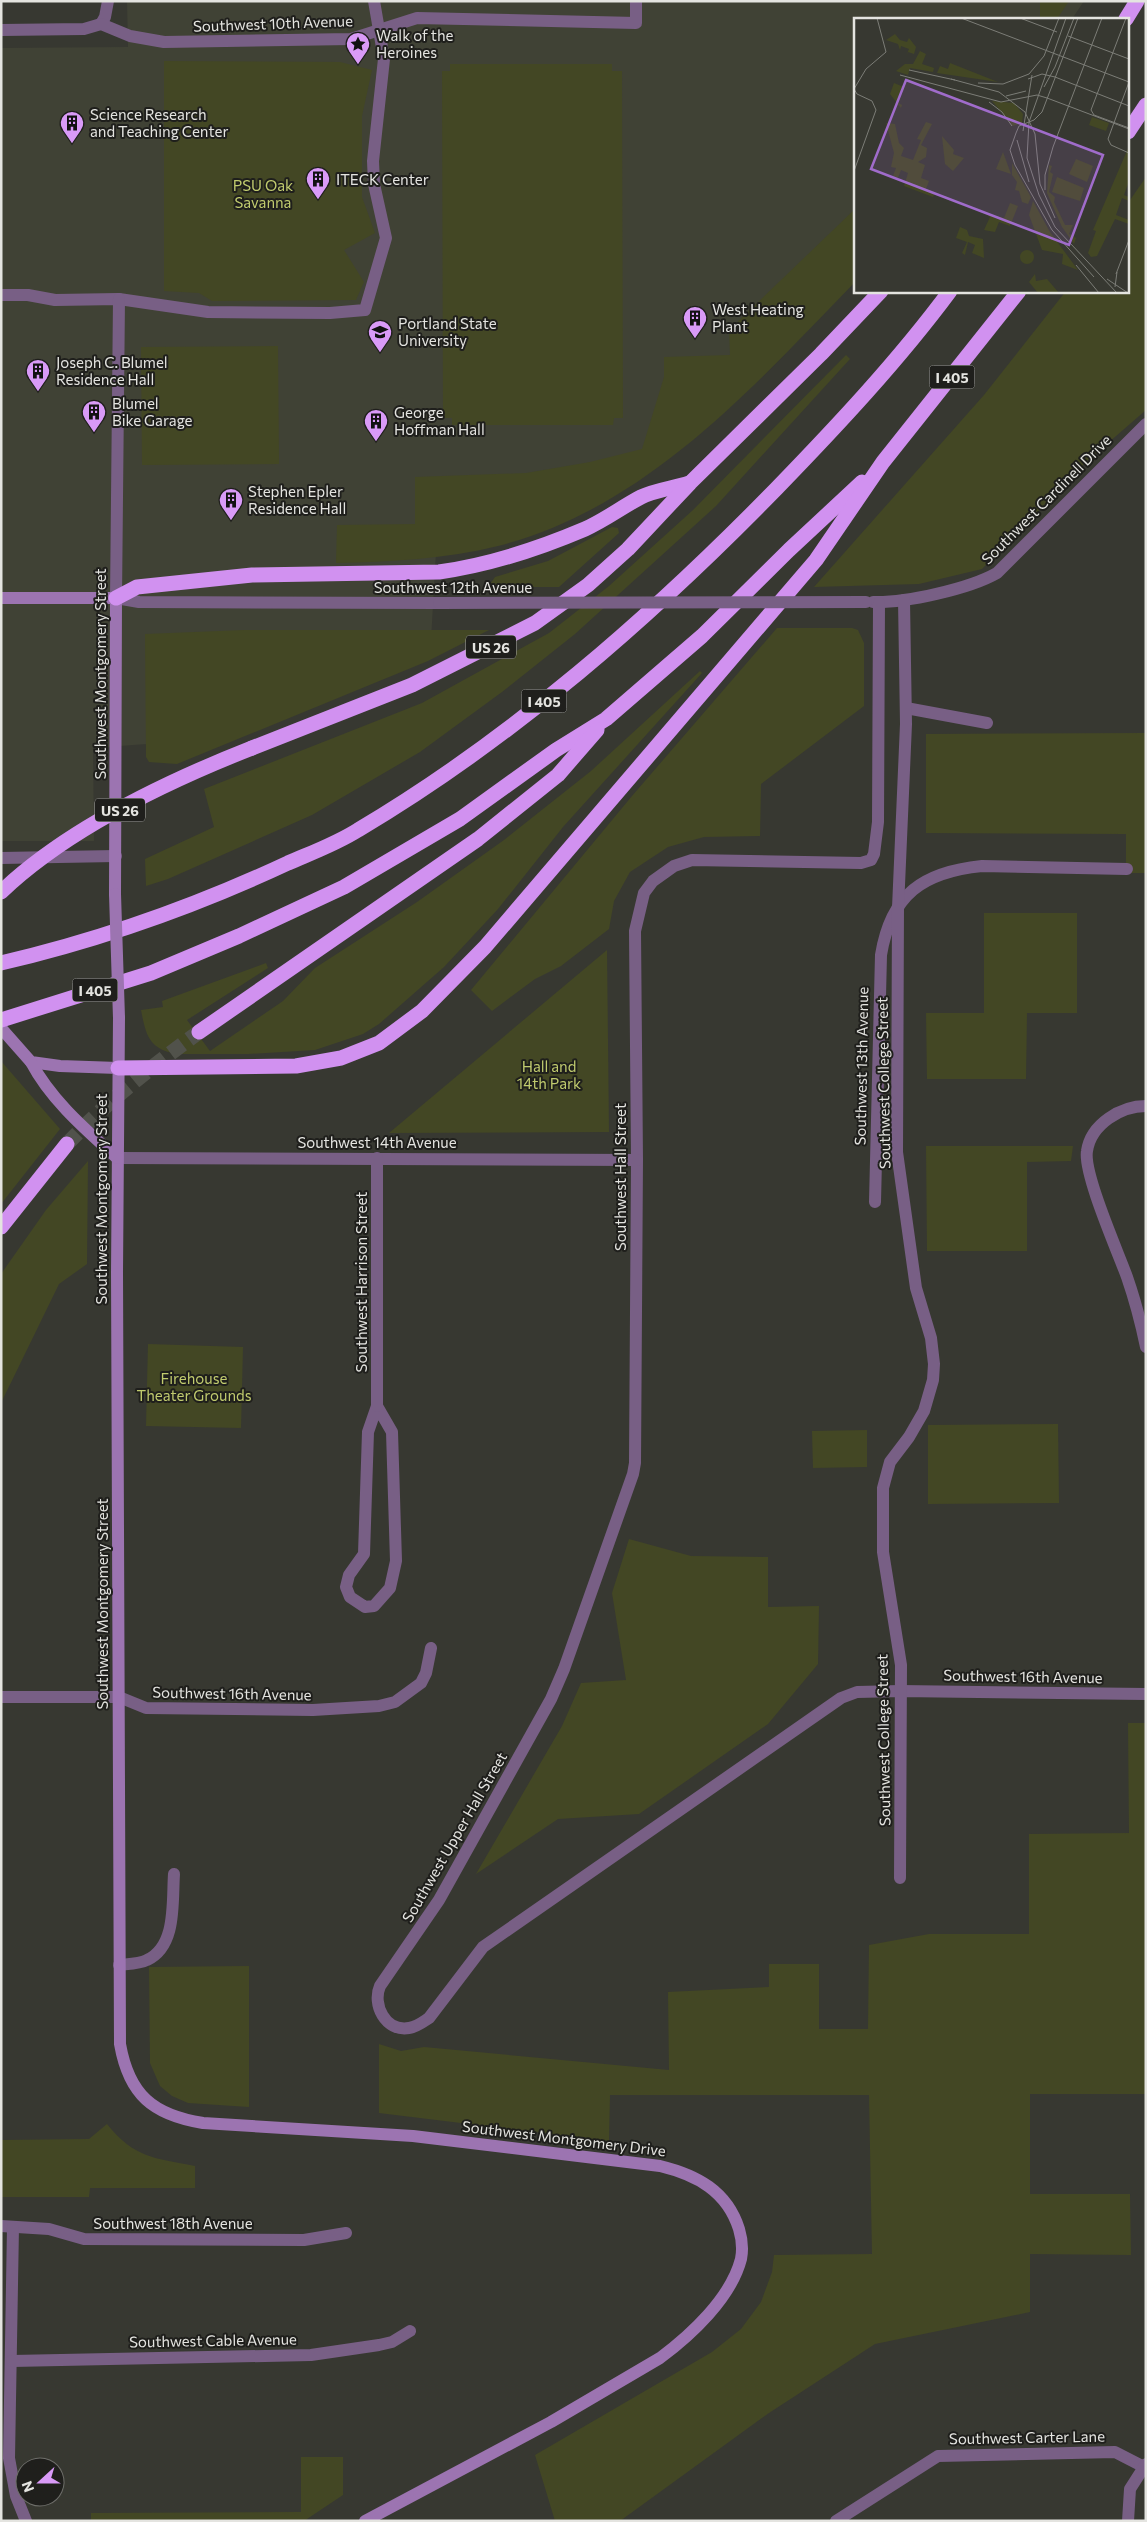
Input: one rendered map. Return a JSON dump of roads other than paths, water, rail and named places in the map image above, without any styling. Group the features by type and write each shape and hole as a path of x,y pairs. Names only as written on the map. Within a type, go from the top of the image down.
{"highway":[{"path":"1127,18 1137,1"},
{"path":"1130,129 1146,105"},
{"name":"US 26","path":"1,892 58,848 111,814 160,788 252,748 412,685 534,624 588,585 628,549 690,483 821,354 880,292"},
{"name":"I 405","path":"1,963 122,929 248,882 356,832 460,764 532,711 603,652 715,551 819,445 923,327 949,292"},
{"name":"I 405","path":"1,1012 38,1008 151,972 247,932 344,887 460,819 556,750 606,719 702,636 789,550 883,462 1018,292"},
{"path":"118,1068 296,1066 341,1058 379,1043 415,1017 485,947 816,560 883,462"},
{"path":"116,598 137,587 252,575 404,573 465,568 507,558 554,542 587,528 643,496 690,483"},
{"path":"199,1032 478,839 558,775 606,719"},
{"path":"1,1020 38,1008"},
{"path":"1,1227 67,1144"}],"street":[{"path":"1,30 84,29 101,24 105,17 108,1"},
{"path":"1,295 28,295 55,300 119,299 208,312 330,313 365,310 386,238 374,184 373,161 384,59 374,1"},
{"name":"Southwest 10th Avenue","path":"101,24 130,36 164,42 350,39 418,18 636,23 636,1"},
{"name":"Southwest Montgomery Street","path":"119,299 115,894 119,1018 117,1158 119,1965 120,2044 127,2073 139,2094"},
{"name":"Southwest Cardinell Drive","path":"904,600 981,582 997,573 1146,424"},
{"name":"Southwest 12th Avenue","path":"1,598 116,598 139,602 439,604 872,602 904,600"},
{"name":"Southwest College Street","path":"900,1878 901,1665 883,1552 882,1488 890,1462 909,1437 924,1411 934,1364 932,1343 914,1279 897,1152 898,908 906,708 904,600"},
{"name":"Southwest Hall Street","path":"635,1463 637,1160 635,931 644,892 654,881 674,866 692,860 861,863 871,860 874,854 878,822 872,602"},
{"path":"906,708 987,723"},
{"path":"1,858 116,856"},
{"name":"Southwest 13th Avenue","path":"875,1202 879,978 883,941 898,908 907,895 919,883 932,877 964,868 982,866 1127,869"},
{"path":"1,1028 32,1062 43,1084 117,1158"},
{"path":"32,1062 60,1066 118,1068"},
{"path":"1146,1106 1131,1107 1110,1118 1099,1127 1087,1151 1089,1170 1128,1280 1146,1347"},
{"name":"Southwest 14th Avenue","path":"117,1158 637,1160"},
{"name":"Southwest Harrison Street","path":"377,1406 392,1432 396,1561 390,1588 387,1593 374,1606 365,1607 350,1597 346,1587 349,1575 364,1554 368,1432 377,1406 378,1158"},
{"name":"Southwest Upper Hall Street","path":"635,1463 623,1503 551,1699 439,1900 380,1986 376,1995 377,2005 388,2022 397,2028 408,2029 418,2026 429,2018 483,1947 629,1847 828,1705 857,1692 900,1691"},
{"name":"Southwest 16th Avenue","path":"1,1697 119,1697 146,1708 313,1710 387,1705 405,1696 421,1683 426,1673 431,1648"},
{"name":"Southwest 16th Avenue","path":"900,1691 1146,1694"},
{"path":"119,1965 147,1960 163,1946 171,1926 174,1874"},
{"name":"Southwest Montgomery Drive","path":"139,2094 160,2111 171,2116 203,2123 413,2136 653,2164 691,2175 715,2190 730,2209 741,2238 740,2261 728,2288 689,2336 660,2358 551,2422 365,2521"},
{"path":"7,2227 12,2360 9,2458 16,2496 26,2521"},
{"name":"Southwest 18th Avenue","path":"7,2227 49,2229 84,2239 304,2240 346,2233"},
{"name":"Southwest Cable Avenue","path":"12,2360 311,2355 379,2346 392,2342 410,2331"},
{"name":"Southwest Carter Lane","path":"836,2521 938,2456 1115,2452 1145,2466"},
{"path":"1128,2521 1130,2489 1145,2466"}],"tunnel":[{"path":"67,1144 130,1085 199,1032"}],"place":[{"name":"Walk of the Heroines","path":"358,65"},
{"name":"Science Research and Teaching Center","path":"72,144"},
{"name":"ITECK Center","path":"318,200"},
{"name":"West Heating Plant","path":"695,339"},
{"name":"Portland State University","path":"380,353"},
{"name":"Joseph C. Blumel Residence Hall","path":"38,392"},
{"name":"Blumel Bike Garage","path":"94,433"},
{"name":"George Hoffman Hall","path":"376,442"},
{"name":"Stephen Epler Residence Hall","path":"231,521"}],"park label":[{"name":"PSU Oak Savanna","path":"263,194"},
{"name":"Hall and 14th Park","path":"549,1074"},
{"name":"Firehouse Theater Grounds","path":"194,1386"}]}
